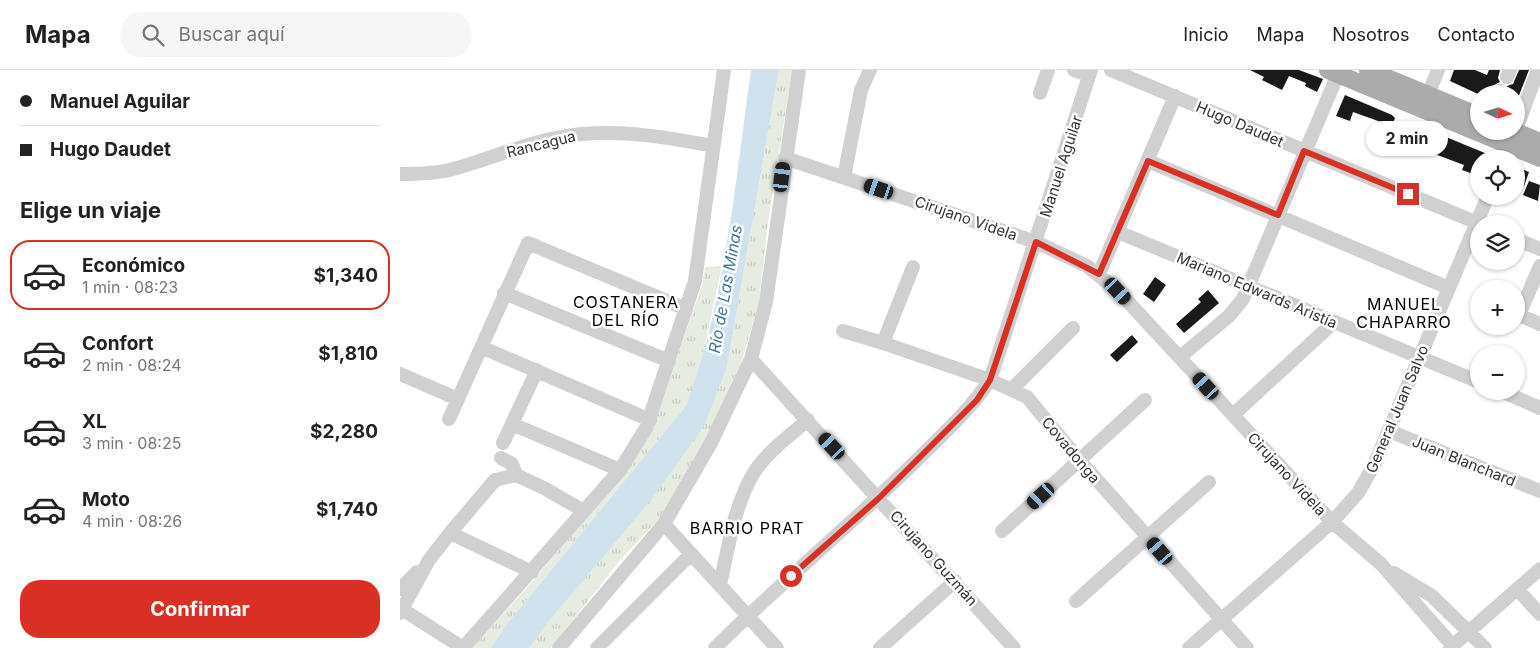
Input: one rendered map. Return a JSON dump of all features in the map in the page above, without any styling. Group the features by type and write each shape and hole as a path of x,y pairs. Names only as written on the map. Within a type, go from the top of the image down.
{"main road":[{"path":"1368,70 1470,112"},
{"path":"1333,72 1511,142 1540,158"},
{"path":"1511,142 1540,142"}],"street":[{"path":"584,511 544,488 516,475 495,480 450,532 429,560 401,610 463,648 532,572 620,470 650,420 686,309 699,261 724,70"},
{"path":"559,648 664,524 711,443 751,359 766,302 799,70"},
{"path":"844,177 861,90 870,70"},
{"path":"1040,93 1048,70"},
{"path":"1074,70 1090,72"},
{"name":"Hugo Daudet","path":"1110,70 1470,219"},
{"path":"1428,95 1438,70"},
{"path":"1525,99 1538,70"},
{"name":"Manuel Aguilar","path":"715,648 879,498 977,400 990,380 1090,72"},
{"path":"1180,357 1235,310 1278,215 1333,72"},
{"path":"1099,274 1175,96"},
{"name":"Rancagua","path":"400,174 448,170 554,138 580,134 625,133 673,138 713,146"},
{"name":"Cirujano Videla","path":"785,158 1036,242 1099,274 1180,357 1332,522 1380,564 1452,647"},
{"path":"1148,161 1448,288"},
{"name":"Mariano Edwards Aristía","path":"1118,232 1470,378"},
{"name":"General Juan Salvo","path":"1189,648 1220,618 1332,522 1363,485 1389,431 1448,288 1470,242"},
{"path":"449,419 528,243 686,309"},
{"path":"1525,243 1540,250"},
{"path":"1540,266 1519,315 1540,324"},
{"path":"883,342 913,267"},
{"path":"504,293 669,361"},
{"path":"1233,415 1334,322"},
{"path":"1011,390 1073,328"},
{"name":"Covadonga","path":"843,331 883,342 990,380 1027,397 1080,461 1247,648"},
{"path":"481,347 650,420"},
{"name":"Cirujano Guzmán","path":"751,359 1014,648"},
{"path":"503,442 537,370"},
{"path":"400,374 458,399"},
{"path":"1002,531 1146,400"},
{"path":"1522,400 1540,408"},
{"path":"720,585 741,499 754,473 780,443 808,420"},
{"path":"512,424 620,470"},
{"name":"Juan Blanchard","path":"1389,431 1540,491"},
{"path":"501,458 512,464 516,475"},
{"path":"1076,601 1209,482"},
{"path":"664,524 777,648"},
{"path":"450,532 532,572"},
{"path":"597,648 692,554"},
{"path":"400,589 429,560"},
{"name":"Cirujano Videla","path":"1380,564 1432,596 1486,648"},
{"path":"1452,647 1540,569"},
{"path":"880,648 955,581"},
{"path":"1517,589 1540,614"}],"green space":[{"path":"779,70 792,70 768,223 759,302 738,374 717,422 663,515 621,559 551,648 529,648 727,367"},
{"path":"722,266 699,372 686,406 507,624 491,648 472,648 532,582 629,466 659,410 703,282 705,267"}],"water":[{"name":"Río de Las Minas","path":"751,70 779,70 727,367 704,426 651,500 547,623 529,648 491,648 507,624 686,406 700,366 720,283 728,240"}],"building":[{"path":"1250,70 1299,70 1323,79 1317,92 1305,86 1306,83 1289,76 1282,90 1262,80 1264,77"},
{"path":"1454,70 1475,70 1487,75 1489,70 1500,70 1498,78 1500,82 1494,85 1470,85 1470,90 1450,81"},
{"path":"1519,70 1529,70 1523,85 1510,85 1513,84"},
{"path":"1345,95 1392,115 1395,118 1392,126 1353,112 1350,121 1336,116"},
{"path":"1412,123 1478,150 1470,150 1470,173 1462,170 1464,165 1432,153 1433,149 1407,135"},
{"path":"1525,170 1529,172 1525,183"},
{"path":"1529,181 1540,185 1538,201 1525,196"},
{"path":"1155,277 1166,285 1154,302 1143,294"},
{"path":"1208,290 1219,303 1184,333 1176,324 1201,302 1198,299"},
{"path":"1132,335 1138,342 1117,362 1110,355"}],"district":[{"name":"COSTANERA DEL RÍO","path":"626,311"},
{"name":"MANUEL CHAPARRO","path":"1404,313"},
{"name":"BARRIO PRAT","path":"747,528"}],"route":[{"path":"791,576 879,498 977,400 990,380 1036,242 1099,274 1148,161 1278,215 1304,151 1408,194"}]}
